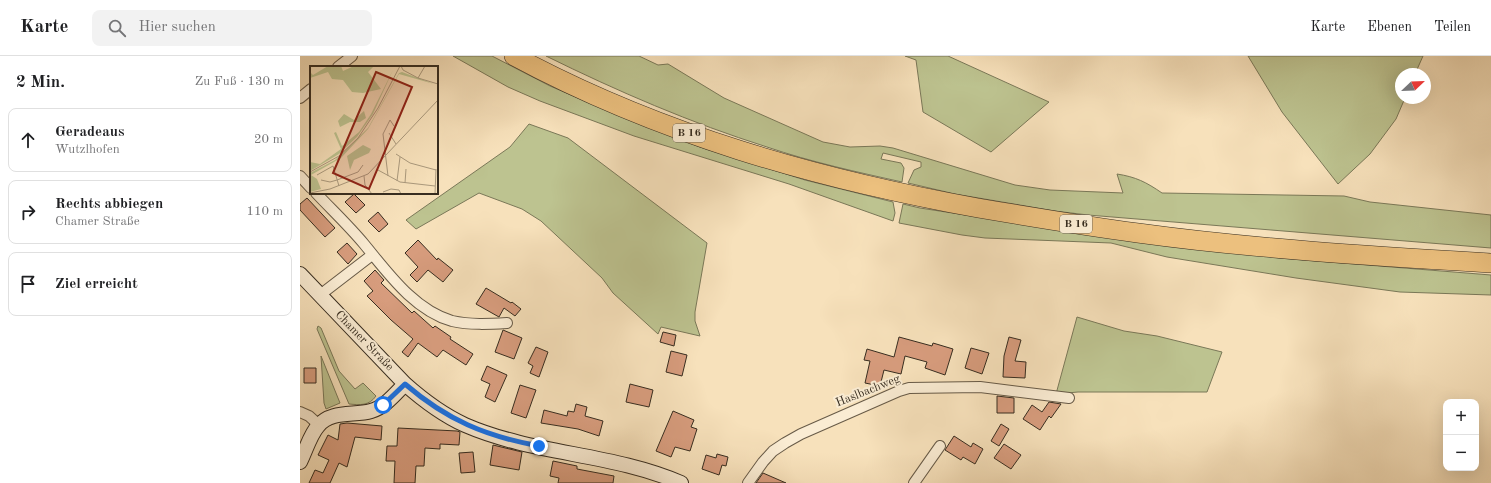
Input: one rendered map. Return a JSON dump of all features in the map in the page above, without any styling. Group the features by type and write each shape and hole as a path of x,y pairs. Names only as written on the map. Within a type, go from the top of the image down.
{"highway":[{"name":"B 16","path":"514,56 598,98 679,130 761,158 820,174 922,198 1046,220 1141,234 1373,256 1491,263"}],"street":[{"path":"339,66 352,56"},
{"path":"300,98 310,90"},
{"path":"300,176 310,187"},
{"path":"317,194 364,243 372,255 409,295 422,306 453,321 507,324"},
{"path":"320,295 372,255"},
{"name":"Chamer Straße","path":"300,274 405,384 423,400 447,415 481,431 524,444 624,463 681,483"},
{"path":"300,462 319,425 325,420 346,413 362,413 377,408 390,399 405,384"},
{"name":"Haslbachweg","path":"748,483 762,462 773,451 785,443 801,434 899,390 909,388 980,387 1069,398"},
{"path":"300,412 309,416 319,425"},
{"path":"914,483 940,446"}],"green space":[{"path":"453,56 492,56 550,86 630,120 700,147 805,180 893,202 895,213 893,221 789,184 634,136 540,101 508,87"},
{"path":"546,56 639,56 658,65 668,64 724,98 823,142 850,147 880,146 893,148 1015,185 1050,190 1123,193 1117,174 1141,180 1162,193 1344,196 1370,202 1491,215 1491,248 1088,215 955,194 908,183 914,170 921,167 921,162 883,153 881,159 901,163 904,168 902,182 800,157 739,138 682,117 600,82"},
{"path":"905,56 948,56 1049,102 991,152 923,112 916,60"},
{"path":"1248,56 1423,56 1418,68 1395,68 1395,104 1402,104 1396,119 1370,154 1338,184 1282,112"},
{"path":"529,124 568,138 707,243 695,312 695,321 700,336 661,327 658,334 613,293 602,278 541,221 522,209 479,193 416,229 406,220 510,147"},
{"path":"903,204 1004,221 1280,258 1491,275 1491,295 1400,292 1296,278 1167,257 1111,243 985,238 962,235 899,223"},
{"path":"1077,317 1124,331 1157,336 1222,352 1207,392 1078,392 1056,394"},
{"path":"318,326 321,328 339,371 355,389 363,383 376,396 370,402 361,405 349,404 317,329"},
{"path":"321,356 340,403 326,409 324,403"}],"building":[{"path":"354,194 365,205 356,213 345,202"},
{"path":"307,198 335,228 325,237 300,210 300,204"},
{"path":"378,212 388,224 379,232 368,221"},
{"path":"418,240 437,260 438,258 453,270 443,282 428,270 417,282 410,275 418,267 405,253"},
{"path":"347,243 357,254 348,264 337,252"},
{"path":"375,270 384,280 381,283 412,313 414,311 433,328 435,326 451,337 450,339 473,354 466,365 443,350 437,357 418,343 408,357 402,352 413,339 367,296 373,291 364,281"},
{"path":"486,288 511,303 512,302 521,309 515,316 504,308 499,317 476,304"},
{"path":"503,330 522,338 514,359 495,352"},
{"path":"663,332 676,335 674,346 660,342"},
{"path":"899,337 932,346 933,343 953,349 945,375 925,368 927,362 905,356 901,374 884,370 880,386 865,383 870,361 864,360 867,349 894,357"},
{"path":"1009,337 1021,340 1015,361 1026,362 1025,378 1003,377 1004,356"},
{"path":"536,347 548,352 539,377 530,373 533,366 528,363"},
{"path":"971,348 989,353 982,374 965,368"},
{"path":"671,351 687,355 682,376 666,372"},
{"path":"487,366 507,375 495,402 485,397 490,384 481,380"},
{"path":"304,368 316,368 316,383 304,383"},
{"path":"630,384 653,390 649,407 626,402"},
{"path":"520,385 536,390 526,418 511,413"},
{"path":"997,396 1014,398 1014,413 997,413"},
{"path":"1049,402 1061,404 1051,418 1049,416 1040,430 1023,419 1032,405 1042,412"},
{"path":"576,404 587,407 585,416 603,421 599,436 578,429 541,423 544,410 567,416 568,411 574,412"},
{"path":"673,411 694,420 691,427 697,429 690,451 675,447 671,457 656,451"},
{"path":"347,423 382,426 381,440 355,437 347,467 339,463 330,483 309,483 315,470 323,473 329,460 318,455 328,435 338,440 340,424"},
{"path":"1001,424 1009,429 999,446 991,441"},
{"path":"398,428 457,431 460,432 459,445 440,444 440,449 425,448 424,466 416,466 415,483 394,483 395,461 386,461 387,446 397,446"},
{"path":"954,436 971,447 973,443 983,449 975,464 963,457 961,460 945,450"},
{"path":"1004,444 1021,455 1011,469 994,458"},
{"path":"493,445 522,452 519,470 490,465"},
{"path":"473,452 475,472 461,473 459,453"},
{"path":"717,454 728,457 726,466 722,465 719,475 702,469 706,455 716,458"},
{"path":"553,461 577,466 577,469 614,476 613,483 558,483 559,478 550,476"},
{"path":"763,473 786,483 756,483"}],"route":[{"path":"383,405 405,384 423,400 464,424 497,437 539,446"}]}
